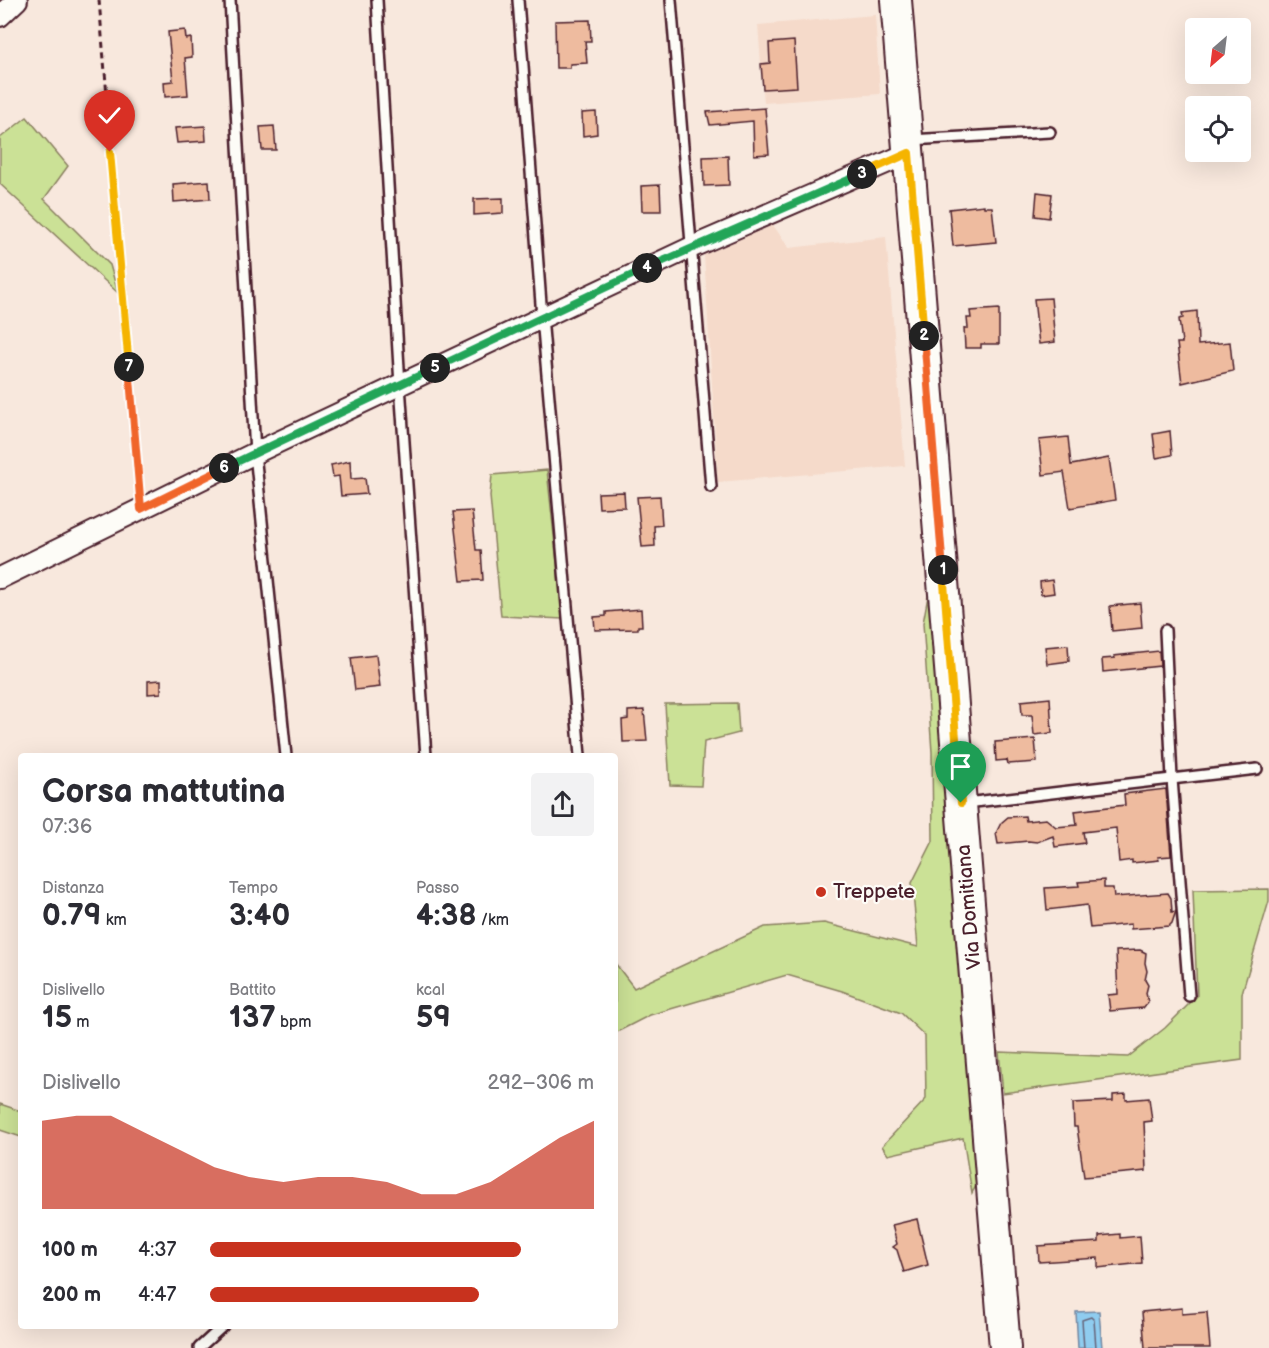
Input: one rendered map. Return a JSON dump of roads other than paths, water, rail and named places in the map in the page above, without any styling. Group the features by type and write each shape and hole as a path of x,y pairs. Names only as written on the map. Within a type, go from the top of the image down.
{"main road":[{"name":"Via Domitiana","path":"896,0 1005,1348"}],"street":[{"path":"0,15 17,0"},
{"path":"0,578 255,453 908,147"}],"lane":[{"path":"230,0 255,453 286,753"},
{"path":"377,0 400,385 426,753"},
{"path":"518,0 542,317 580,753"},
{"path":"671,0 711,487"},
{"path":"908,147 1050,132"},
{"path":"1165,630 1172,779 1189,996"},
{"path":"961,803 1257,769"},
{"path":"198,1348 220,1329"}],"water":[{"path":"1099,1311 1102,1348 1078,1348 1076,1312"}],"place":[{"name":"Treppete","path":"821,892"}]}
